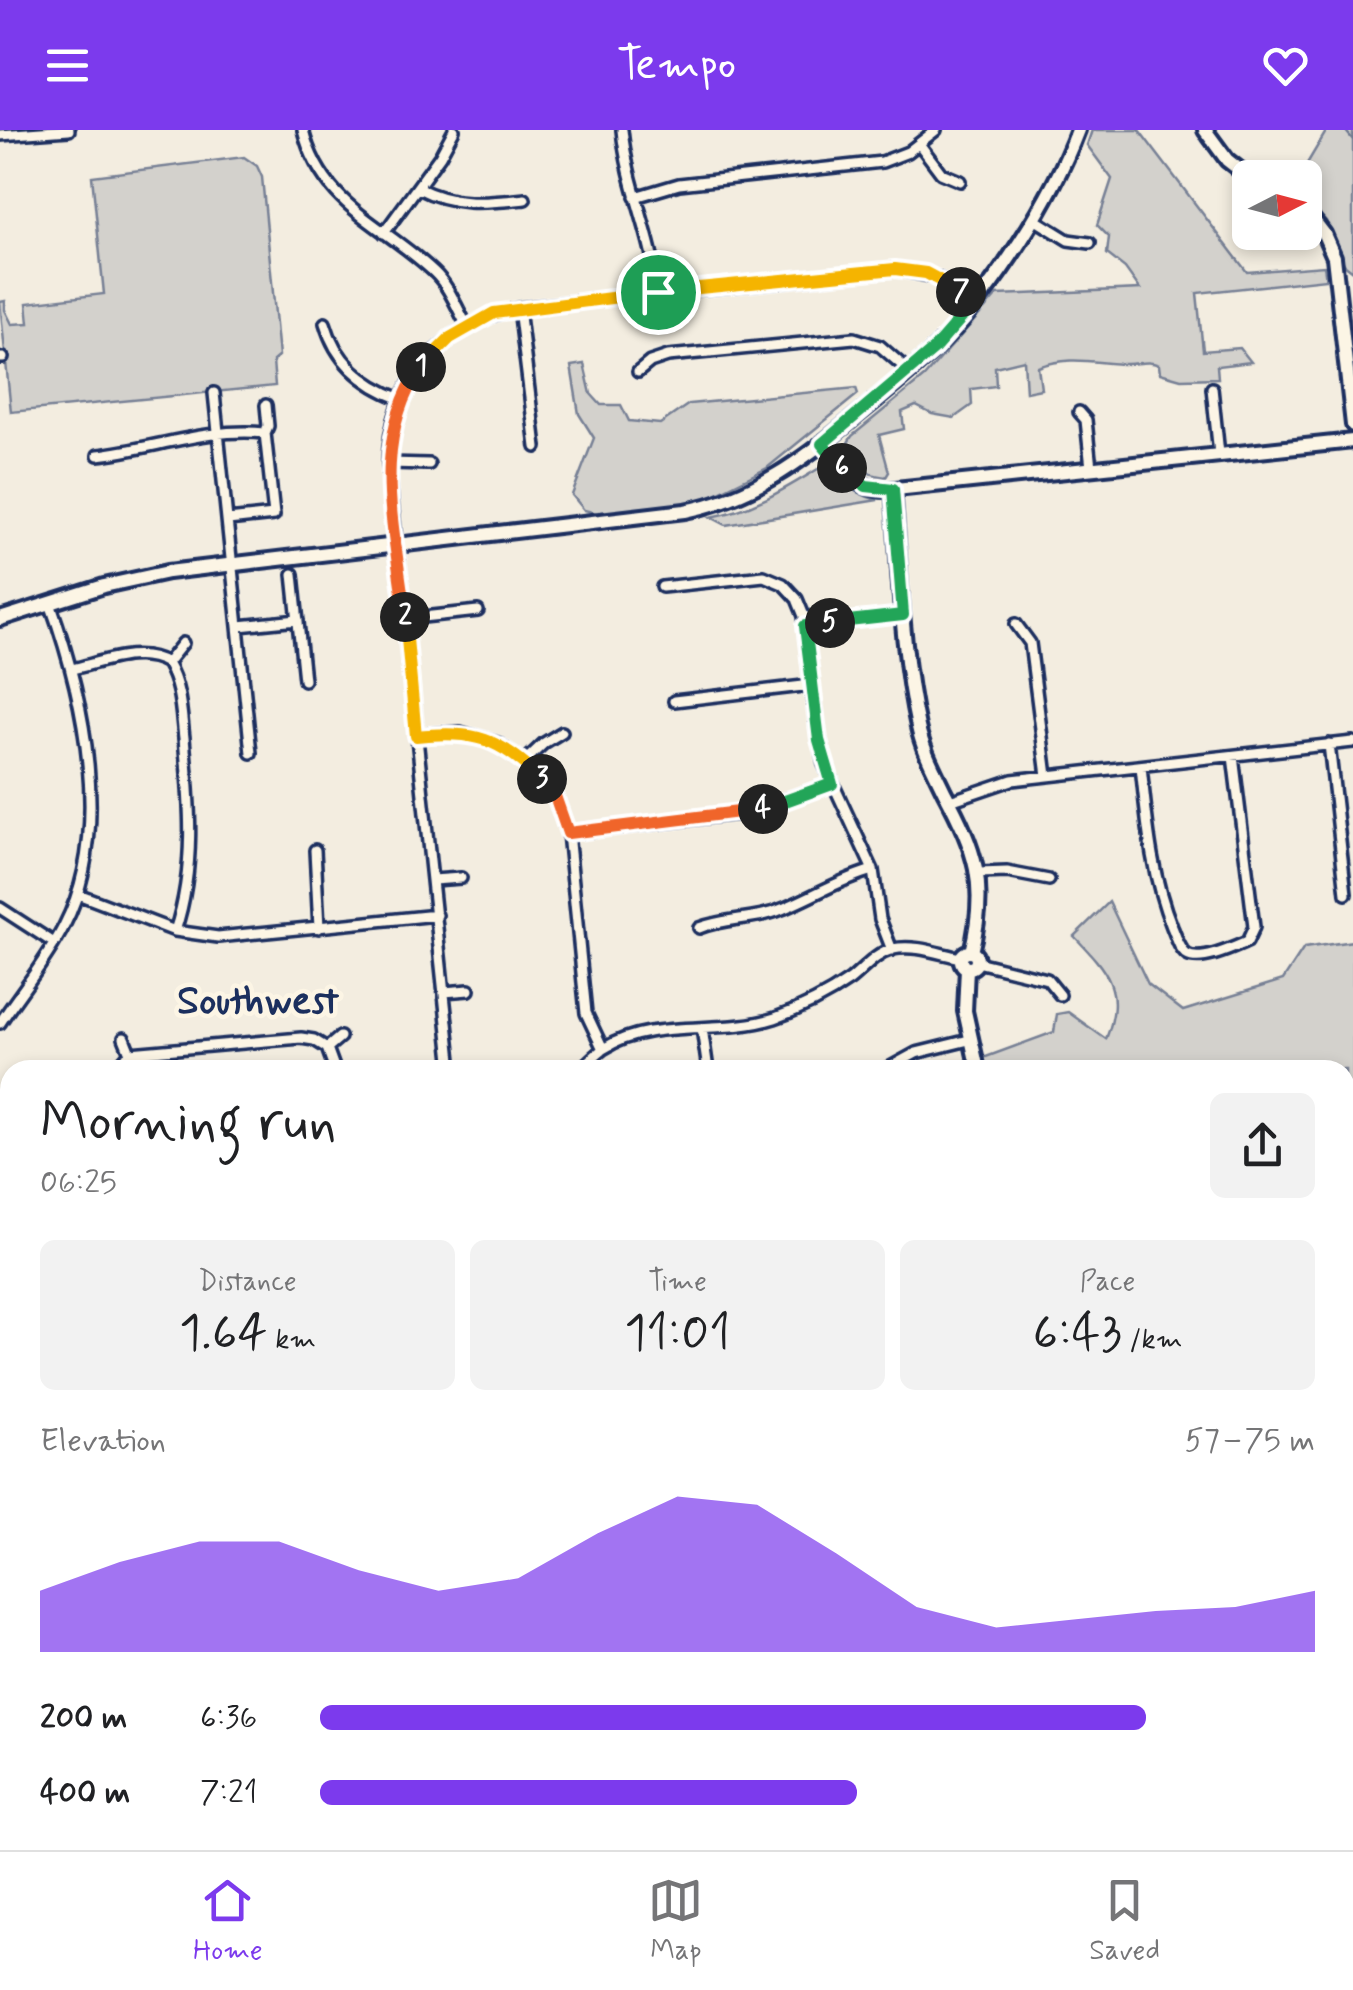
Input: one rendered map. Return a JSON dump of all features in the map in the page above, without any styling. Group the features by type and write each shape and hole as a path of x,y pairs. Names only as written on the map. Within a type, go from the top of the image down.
{"street":[{"path":"0,135 68,130"},
{"path":"304,130 315,165 332,191 443,283 467,326"},
{"path":"384,233 454,130"},
{"path":"622,130 626,166 652,248 658,292"},
{"path":"635,197 679,184 866,165 897,158 936,130"},
{"path":"1205,130 1232,164"},
{"path":"0,618 137,577 698,508 768,480 822,444 946,338 1034,219 1073,132"},
{"path":"920,145 940,173 960,181"},
{"path":"418,188 466,204 525,199"},
{"path":"1034,219 1068,240 1090,243"},
{"path":"1322,231 1334,257 1353,425"},
{"path":"451,1060 388,463 391,431 401,399 430,356 467,326 494,313 658,292 895,269 938,278 976,301"},
{"path":"519,308 536,447"},
{"path":"326,323 340,358 358,376 401,399"},
{"path":"638,372 650,362 668,356 836,337 868,340 910,372"},
{"path":"1212,388 1219,454"},
{"path":"214,392 251,754"},
{"path":"228,520 274,516 265,433 266,405"},
{"path":"1079,412 1086,420 1091,468"},
{"path":"98,455 133,452 174,439 265,433"},
{"path":"822,444 853,480 872,489 889,490 1353,441"},
{"path":"388,463 430,464"},
{"path":"889,490 918,728 926,754 969,839 979,873 980,905 965,997 975,1060"},
{"path":"293,574 304,680"},
{"path":"662,587 764,576 791,591 802,608 819,740 832,784 873,870 880,919 892,950"},
{"path":"0,1023 54,943 78,894 87,861 90,813 82,721 72,670 50,602"},
{"path":"405,619 478,611"},
{"path":"805,626 903,615"},
{"path":"238,626 298,620"},
{"path":"1016,624 1030,643 1048,776"},
{"path":"167,663 183,643"},
{"path":"72,670 137,654 149,655 167,663 178,688 190,802 185,893 175,931"},
{"path":"674,701 812,686"},
{"path":"416,736 460,732 497,743 524,762 555,796 568,833 586,1013 603,1049"},
{"path":"524,762 562,732"},
{"path":"950,801 997,783 1353,742"},
{"path":"1329,744 1346,894"},
{"path":"1141,766 1152,866 1160,899 1183,951 1202,957 1247,942 1254,926 1234,756"},
{"path":"568,833 748,812 832,784"},
{"path":"314,850 319,928"},
{"path":"699,928 722,919 778,911 842,880 873,870"},
{"path":"979,873 1007,872 1049,880"},
{"path":"433,880 461,878"},
{"path":"78,894 175,931 218,937 437,916"},
{"path":"0,908 54,943"},
{"path":"591,1060 603,1049 647,1034 757,1023 778,1017 824,996 876,957 892,950 909,948 1047,979 1060,995"},
{"path":"444,992 469,990"},
{"path":"702,1028 707,1060"},
{"path":"327,1048 340,1037"},
{"path":"124,1038 130,1053"},
{"path":"124,1060 130,1053 301,1038 327,1048 331,1060"},
{"path":"902,1060 916,1052 970,1040"}],"shaded area":[{"path":"1092,130 1139,130 1247,272 1324,266 1326,279 1197,293 1203,351 1240,348 1251,362 1217,366 1218,378 1181,379 1160,373 1159,365 1151,363 1072,361 1038,367 1041,389 1026,392 1024,360 995,367 996,386 971,389 972,405 954,418 916,406 902,412 904,429 879,435 889,472 886,477 861,469 844,449 852,436 924,377 997,295 1140,289 1125,268 1107,254 1109,237 1097,225 1112,179 1087,145"},
{"path":"1327,130 1353,130 1353,271 1344,264 1322,217 1322,160 1309,160"},
{"path":"244,157 257,166 262,177 279,356 273,361 275,386 11,412 0,302 5,301 12,324 29,323 27,303 104,294 92,176"},
{"path":"584,364 591,394 601,405 621,405 629,421 660,424 689,404 856,388 858,394 767,468 697,503 610,516 584,510 572,495 594,438 579,414 571,366"},
{"path":"818,469 878,500 726,525 711,517 754,504"},
{"path":"1109,902 1148,984 1183,1011 1283,980 1304,948 1353,941 1353,1060 978,1060 1054,1032 1057,1014 1068,1012 1106,1039 1114,1007 1110,983 1074,936"}],"waterway":[{"path":"1345,130 1353,140"}],"district":[{"name":"Southwest","path":"258,999"}],"route":[{"path":"895,269 926,273 976,301 910,372 822,444 859,484 872,489 893,489 903,615 805,626 819,740 832,784 748,812 568,833 555,796 509,750 460,732 416,736 389,442 401,399 421,366 440,346 478,319 519,308 658,292 895,269"}]}
